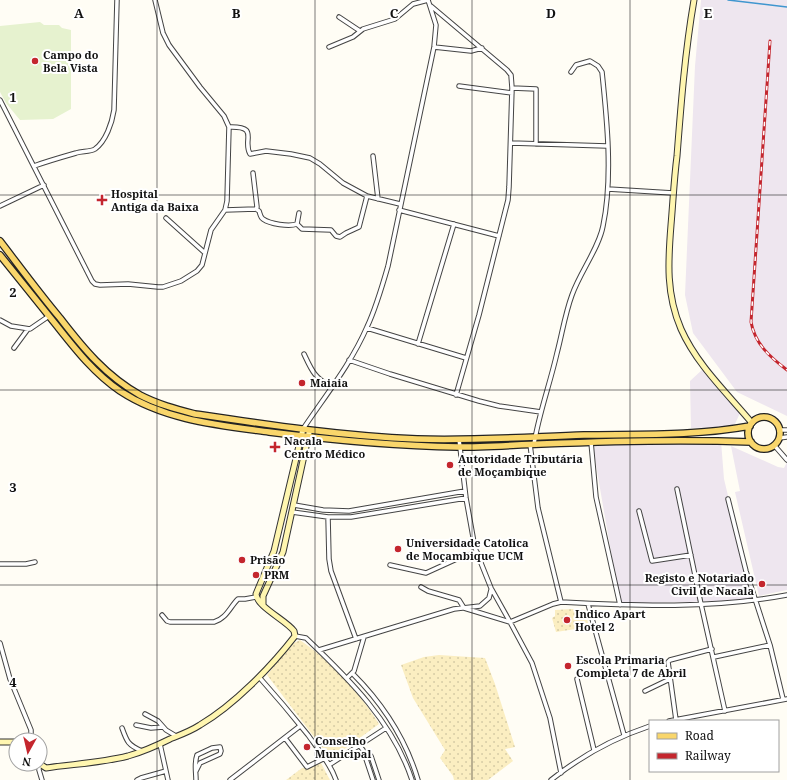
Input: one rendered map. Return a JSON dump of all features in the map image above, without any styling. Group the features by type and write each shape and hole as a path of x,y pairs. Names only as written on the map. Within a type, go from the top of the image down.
{"main road":[{"path":"0,241 37,290 87,351 110,374 137,393 157,402 194,414 306,430 368,436 459,439 658,434 727,430 751,424 757,419 767,418 774,422 779,430 779,438 774,446 763,449 755,446 751,442 748,434 751,424"},
{"path":"0,255 89,365 100,376 120,391 149,407 183,419 308,437 379,444 460,447 591,442 751,442"},
{"path":"658,434 658,441"}],"street":[{"path":"34,166 94,149 104,139 114,110 117,0"},
{"path":"0,100 92,281 95,284 104,286 128,284 163,287 181,280 197,271 202,265 212,226 225,210 228,193 229,127 224,116 200,87 169,45 163,33 155,0"},
{"path":"295,636 292,628 263,605 256,597 256,591 274,551 302,436 310,420 349,360 367,328 378,301 388,266 434,47 436,25 428,0 413,4 395,19 367,27 353,37 329,47"},
{"path":"694,0 685,65 673,193 668,273 673,307 682,330 697,357 751,424"},
{"path":"430,5 510,72 512,88 508,200 456,395"},
{"path":"339,17 360,31"},
{"path":"434,47 471,51 482,48"},
{"path":"561,602 538,508 532,444 558,352 572,295 602,232 608,189 606,102 602,72 598,66 590,61 576,65 571,72"},
{"path":"459,86 512,93"},
{"path":"512,88 536,90 536,144"},
{"path":"229,127 238,127 245,129 248,132 248,150 250,154 266,151 310,158 320,164 343,183 367,196 400,204"},
{"path":"511,143 607,146"},
{"path":"373,156 378,199"},
{"path":"253,173 256,209"},
{"path":"0,206 44,185"},
{"path":"608,189 673,193"},
{"path":"297,224 302,229 331,230 336,236 340,237 359,227 367,196"},
{"path":"225,210 256,209 259,210 264,220 282,225 297,224"},
{"path":"399,210 499,236"},
{"path":"297,224 299,213"},
{"path":"166,218 205,253"},
{"path":"418,344 454,224"},
{"path":"0,320 10,326 28,329 33,328 49,316"},
{"path":"367,328 466,358"},
{"path":"14,348 28,329"},
{"path":"304,354 315,376 331,387"},
{"path":"349,360 456,395 499,406 541,412"},
{"path":"263,605 263,596 283,552 308,437 306,430 310,420"},
{"path":"779,430 787,430"},
{"path":"779,438 787,437"},
{"path":"459,439 466,498 477,552 491,588 532,663 550,718 560,773"},
{"path":"591,442 596,497 620,606"},
{"path":"774,446 787,460"},
{"path":"677,489 725,711"},
{"path":"294,505 323,510 349,511 465,491"},
{"path":"292,512 328,517 351,517 466,498"},
{"path":"712,649 670,660 668,664 676,720 785,699 770,645 754,601 728,499"},
{"path":"639,511 652,561 691,555"},
{"path":"328,517 329,559 331,571 356,640"},
{"path":"390,565 426,573 459,558 477,552"},
{"path":"0,564 26,564 35,562"},
{"path":"421,587 428,591 457,599 464,608 510,622 561,602 620,606 701,604 754,601 787,595"},
{"path":"319,650 454,609 475,607 484,604 489,598 491,588"},
{"path":"162,615 168,621 214,622 218,621 226,614 238,599 256,597"},
{"path":"588,604 624,735"},
{"path":"295,636 306,638 347,678 363,696 386,728 408,768 412,780"},
{"path":"48,768 122,757 160,744 202,724 222,710 259,677 295,636"},
{"path":"347,678 353,674 364,637"},
{"path":"0,643 10,679 31,732"},
{"path":"714,657 770,645"},
{"path":"353,674 378,703 399,733 418,780"},
{"path":"259,677 281,701 330,764 336,780"},
{"path":"577,679 594,750"},
{"path":"644,690 670,680"},
{"path":"145,714 158,720 166,730 176,736"},
{"path":"136,724 151,728 163,727"},
{"path":"230,780 300,726"},
{"path":"551,780 594,750 624,735 649,726"},
{"path":"122,728 129,744 132,747 142,751"},
{"path":"330,764 386,728"},
{"path":"286,738 307,767 325,758"},
{"path":"160,744 168,780"},
{"path":"360,745 373,780"},
{"path":"196,771 202,762 220,754 220,747 212,748 197,755 196,759 196,771 196,780"},
{"path":"371,756 379,780"},
{"path":"137,780 166,771"}],"shaded area":[{"path":"701,0 787,0 787,416 737,392 693,333 685,295 695,66"},
{"path":"703,369 736,406 740,413 735,424 729,427 691,428 690,381"},
{"path":"721,441 724,479 753,600 620,604 592,442"},
{"path":"731,446 778,467 784,468 787,462 787,590 759,596 735,492 740,491"}],"sand":[{"path":"555,610 585,610 589,627 556,632 552,618 555,616"},
{"path":"300,640 322,657 344,678 379,724 332,758 330,758 267,675 292,644"},
{"path":"439,655 485,658 515,747 505,749 513,761 488,780 454,780 453,776 440,758 445,750 413,698 401,665 424,657"},
{"path":"321,763 330,780 286,780 302,768 307,768"}],"green space":[{"name":"Campo do Bela Vista","path":"40,22 44,25 59,25 62,28 71,30 71,109 53,119 20,120 6,103 0,92 0,26"}],"waterway":[{"path":"728,0 787,7"}],"railway":[{"path":"770,41 751,322 756,337 764,349 787,370"}],"place":[{"name":"Campo do Bela Vista","path":"35,61"},
{"name":"Hospital Antiga da Baixa","path":"102,200"},
{"name":"Maiaia","path":"302,383"},
{"name":"Nacala Centro Médico","path":"275,447"},
{"name":"Autoridade Tributária de Moçambique","path":"450,465"},
{"name":"Universidade Catolica de Moçambique UCM","path":"398,549"},
{"name":"Prisão","path":"242,560"},
{"name":"PRM","path":"256,575"},
{"name":"Registo e Notariado Civil de Nacala","path":"762,584"},
{"name":"Indico Apart Hotel 2","path":"567,620"},
{"name":"Escola Primaria Completa 7 de Abril","path":"568,666"},
{"name":"Conselho Municipal","path":"307,747"}]}
